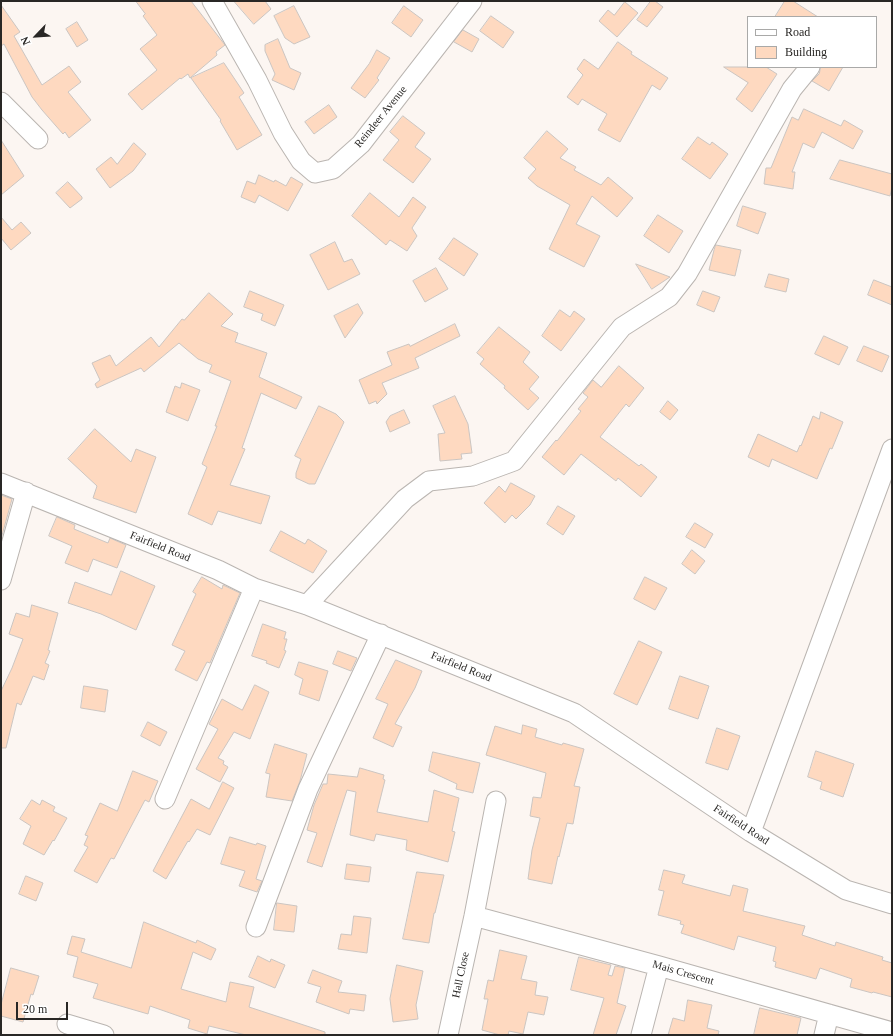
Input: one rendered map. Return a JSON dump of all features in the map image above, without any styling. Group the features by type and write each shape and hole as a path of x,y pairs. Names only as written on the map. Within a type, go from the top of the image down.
{"street":[{"name":"Reindeer Avenue","path":"212,1 257,80 283,133 301,161 315,172 333,170 361,144 472,1"},
{"path":"307,604 405,499 429,480 473,476 514,461 622,327 669,297 687,274 792,89 809,68"},
{"path":"1,102 38,139"},
{"path":"751,832 890,457"},
{"name":"Fairfield Road","path":"1,483 218,570 254,588 307,604 574,713 751,832 846,890 892,904"},
{"path":"1,580 26,492"},
{"path":"165,799 254,588"},
{"path":"256,927 308,789 381,634"},
{"name":"Hall Close","path":"448,1035 474,916 496,801"},
{"name":"Mais Crescent","path":"474,916 659,966 892,1032"},
{"path":"641,1035 659,966"},
{"path":"824,1035 829,1014"},
{"path":"67,1024 104,1035"}],"building":[{"path":"136,1 191,1 225,45 216,52 217,55 190,78 188,74 181,79 180,78 142,110 128,94 157,70 140,49 157,35 143,16 145,14"},
{"path":"234,1 265,1 271,9 254,24"},
{"path":"651,1 655,1 663,7 647,27 637,20"},
{"path":"785,1 793,1 816,16 776,16"},
{"path":"625,2 638,13 617,37 599,21 608,10 614,15"},
{"path":"1,5 20,32 14,36 42,85 69,66 81,82 68,92 91,120 69,138 65,132 63,134 32,97 4,44 1,46"},
{"path":"294,6 310,37 294,44 285,38 274,16"},
{"path":"404,6 423,20 411,37 392,23"},
{"path":"491,16 514,32 503,48 480,31"},
{"path":"77,22 88,40 77,47 66,29"},
{"path":"463,30 479,39 472,52 454,42"},
{"path":"278,39 290,68 301,73 294,90 272,80 275,74 265,51 265,45"},
{"path":"618,42 632,52 631,54 668,78 660,90 652,85 620,142 598,130 607,114 582,99 578,105 567,97 583,75 577,69 584,59 598,69"},
{"path":"377,50 390,58 377,78 379,80 365,98 351,88 369,64"},
{"path":"224,63 244,93 239,97 262,135 237,150 220,121 221,120 191,78"},
{"path":"724,67 768,68 777,74 752,112 736,99 748,83"},
{"path":"821,68 842,68 829,91 812,81 819,74"},
{"path":"329,105 337,117 314,134 305,122"},
{"path":"804,109 841,126 844,120 863,131 853,149 822,132 814,148 803,143 792,172 795,172 793,189 764,184 766,168 771,168 792,117 798,120"},
{"path":"403,116 425,133 415,147 431,159 413,183 383,160 399,140 390,132"},
{"path":"547,131 568,149 560,158 576,167 574,170 601,185 608,177 633,198 617,217 592,196 576,224 600,236 584,267 549,249 570,205 537,186 528,178 536,169 524,158"},
{"path":"698,137 710,145 712,142 728,154 710,179 682,159"},
{"path":"1,140 24,176 1,195"},
{"path":"134,143 146,154 133,171 110,188 96,169 111,157 117,164"},
{"path":"840,160 892,174 890,196 830,179"},
{"path":"259,175 274,182 275,180 286,186 291,177 303,184 288,211 259,195 255,203 241,197 247,181 255,184"},
{"path":"68,182 82,197 82,199 70,208 56,193"},
{"path":"370,193 399,217 413,197 426,207 412,228 417,236 407,251 390,240 386,245 352,216"},
{"path":"743,206 766,213 758,234 737,226"},
{"path":"658,215 683,231 669,253 644,236"},
{"path":"1,217 12,230 21,222 31,233 11,250 1,238"},
{"path":"454,238 478,254 464,276 439,259"},
{"path":"335,242 344,262 352,259 360,274 328,290 310,255"},
{"path":"716,245 741,250 735,276 709,270"},
{"path":"636,264 670,277 652,289"},
{"path":"436,268 448,289 425,302 413,281"},
{"path":"769,274 789,279 786,292 765,287"},
{"path":"874,280 892,287 892,305 868,295"},
{"path":"250,291 284,305 275,326 261,320 263,314 244,307"},
{"path":"703,291 720,297 714,312 697,305"},
{"path":"209,293 233,314 221,326 238,333 235,342 267,353 259,377 302,397 296,409 261,393 242,448 245,449 230,485 270,496 261,524 218,511 212,525 188,514 207,467 202,464 217,426 215,426 231,381 209,372 212,365 198,359 179,343 144,372 141,368 97,388 95,384 100,380 92,363 110,355 116,366 151,337 159,347 182,319 184,320"},
{"path":"358,304 363,313 345,338 334,316"},
{"path":"560,310 570,317 574,311 585,319 561,351 542,336"},
{"path":"455,324 460,336 415,358 419,368 382,383 387,394 377,404 376,401 369,404 359,380 392,365 387,352 409,344 410,346"},
{"path":"499,327 530,352 523,362 539,377 529,389 539,398 528,410 504,388 505,386 480,364 484,359 477,353"},
{"path":"824,336 848,347 839,365 815,354"},
{"path":"864,346 889,356 882,372 857,361"},
{"path":"619,366 644,388 629,407 626,404 600,437 639,466 641,464 657,477 641,497 618,478 616,481 581,454 564,475 542,457 581,411 578,409 588,397 583,393 593,380 601,387"},
{"path":"182,383 200,390 188,421 166,412 175,386 180,388"},
{"path":"455,396 468,424 472,453 461,454 462,459 440,461 438,434 445,433 433,406"},
{"path":"668,401 678,410 670,420 660,412"},
{"path":"319,406 336,414 344,422 315,484 309,484 296,478 296,473 301,459 295,456"},
{"path":"404,410 410,423 390,432 386,422 390,416"},
{"path":"821,412 843,422 817,479 772,459 769,467 748,457 758,434 797,452 800,445 801,446 813,416 819,419"},
{"path":"95,429 131,462 136,449 156,457 136,513 93,498 97,486 68,459"},
{"path":"511,483 535,496 530,505 516,519 512,515 505,523 484,503 499,486 505,492"},
{"path":"1,495 12,499 1,539"},
{"path":"558,506 575,516 563,535 547,524"},
{"path":"57,517 75,525 74,529 108,543 110,538 126,545 117,568 93,559 88,572 65,563 72,546 49,536"},
{"path":"695,523 713,534 705,548 686,537"},
{"path":"281,531 305,544 308,539 327,551 313,573 270,551"},
{"path":"692,550 705,561 695,574 682,564"},
{"path":"121,571 155,586 136,630 101,614 68,603 75,582 111,595"},
{"path":"202,577 222,589 223,585 240,593 210,663 207,662 197,681 175,670 185,651 172,645 196,594 193,592"},
{"path":"645,577 667,588 655,610 634,599"},
{"path":"32,605 58,613 48,650 50,651 45,663 49,665 44,680 33,676 21,705 17,703 6,748 1,748 1,691 23,639 9,634 16,613 29,617"},
{"path":"263,624 286,632 284,639 287,639 284,650 286,651 279,668 266,663 267,661 252,656"},
{"path":"639,641 662,652 637,705 614,694"},
{"path":"338,651 357,658 351,671 333,664"},
{"path":"396,660 422,671 415,688 395,724 402,727 393,747 373,738 388,704 376,699"},
{"path":"299,662 328,671 319,701 299,694 303,679 295,675"},
{"path":"680,676 709,686 698,719 669,709"},
{"path":"255,685 269,692 250,739 234,732 218,758 224,761 223,764 228,767 220,782 196,769 218,729 209,724 222,699 242,710"},
{"path":"84,686 108,690 105,712 81,708"},
{"path":"148,722 167,732 160,746 141,736"},
{"path":"523,725 537,729 535,737 562,745 563,743 584,749 574,786 580,787 573,824 567,823 552,884 528,879 532,850 540,818 530,816 533,797 541,798 546,773 486,755 495,726 521,734"},
{"path":"717,728 740,736 728,770 706,763"},
{"path":"275,744 307,754 300,781 292,801 266,797 270,774 266,773"},
{"path":"816,751 854,764 843,797 820,789 822,782 808,777"},
{"path":"433,752 480,763 473,793 456,789 457,784 429,771"},
{"path":"360,768 384,775 383,779 385,780 377,812 428,822 434,790 459,798 452,831 455,832 448,862 406,850 407,840 376,834 374,841 350,835 356,792 347,790 322,867 307,862 317,833 307,830 314,805 323,784 327,784 328,774 357,777"},
{"path":"133,771 158,781 149,802 145,800 114,859 111,858 97,883 74,871 88,847 84,845 88,836 85,835 100,803 117,811"},
{"path":"223,782 234,788 210,835 197,829 189,842 188,841 166,879 153,871 191,799 209,809"},
{"path":"32,800 40,805 42,800 55,807 53,811 67,818 44,855 23,844 31,826 20,819"},
{"path":"230,837 256,845 257,843 266,846 256,879 262,881 257,892 239,886 245,871 221,864"},
{"path":"347,864 371,867 369,882 345,879"},
{"path":"664,870 685,875 682,883 730,896 733,885 748,889 743,911 805,926 802,935 835,946 836,942 883,957 882,960 892,963 892,997 850,987 852,979 820,968 816,979 775,967 776,962 773,961 776,947 738,936 734,950 681,933 684,925 680,924 681,921 658,915 664,891 659,890"},
{"path":"417,872 444,875 434,913 429,943 403,939"},
{"path":"26,876 43,883 36,901 19,894"},
{"path":"277,903 297,906 294,932 274,930"},
{"path":"354,916 371,918 367,953 338,949 341,934 351,935"},
{"path":"144,922 196,943 197,940 216,949 211,960 193,952 181,989 226,1002 230,982 254,987 249,1007 325,1032 325,1035 246,1035 209,1026 207,1034 188,1028 190,1020 150,1006 148,1014 93,998 98,984 73,977 78,957 67,954 72,936 85,939 81,952 131,968"},
{"path":"500,950 527,956 521,979 537,982 535,995 548,997 544,1015 528,1012 523,1034 509,1031 508,1035 500,1035 482,1030 488,999 484,999 488,980 493,981"},
{"path":"258,956 270,962 271,959 285,965 275,988 249,977"},
{"path":"579,957 611,965 608,975 612,976 615,966 625,968 617,1003 626,1006 616,1035 593,1035 604,998 571,990"},
{"path":"397,965 423,971 416,1005 418,1019 393,1022 390,999"},
{"path":"11,968 39,976 33,995 31,994 23,1022 1,1016 1,1005"},
{"path":"313,970 342,981 338,992 366,995 364,1011 350,1009 349,1014 316,1002 321,987 308,983"},
{"path":"688,1000 712,1005 707,1028 719,1031 718,1035 668,1035 673,1018 684,1021"},
{"path":"760,1008 801,1018 797,1035 754,1035"}]}
